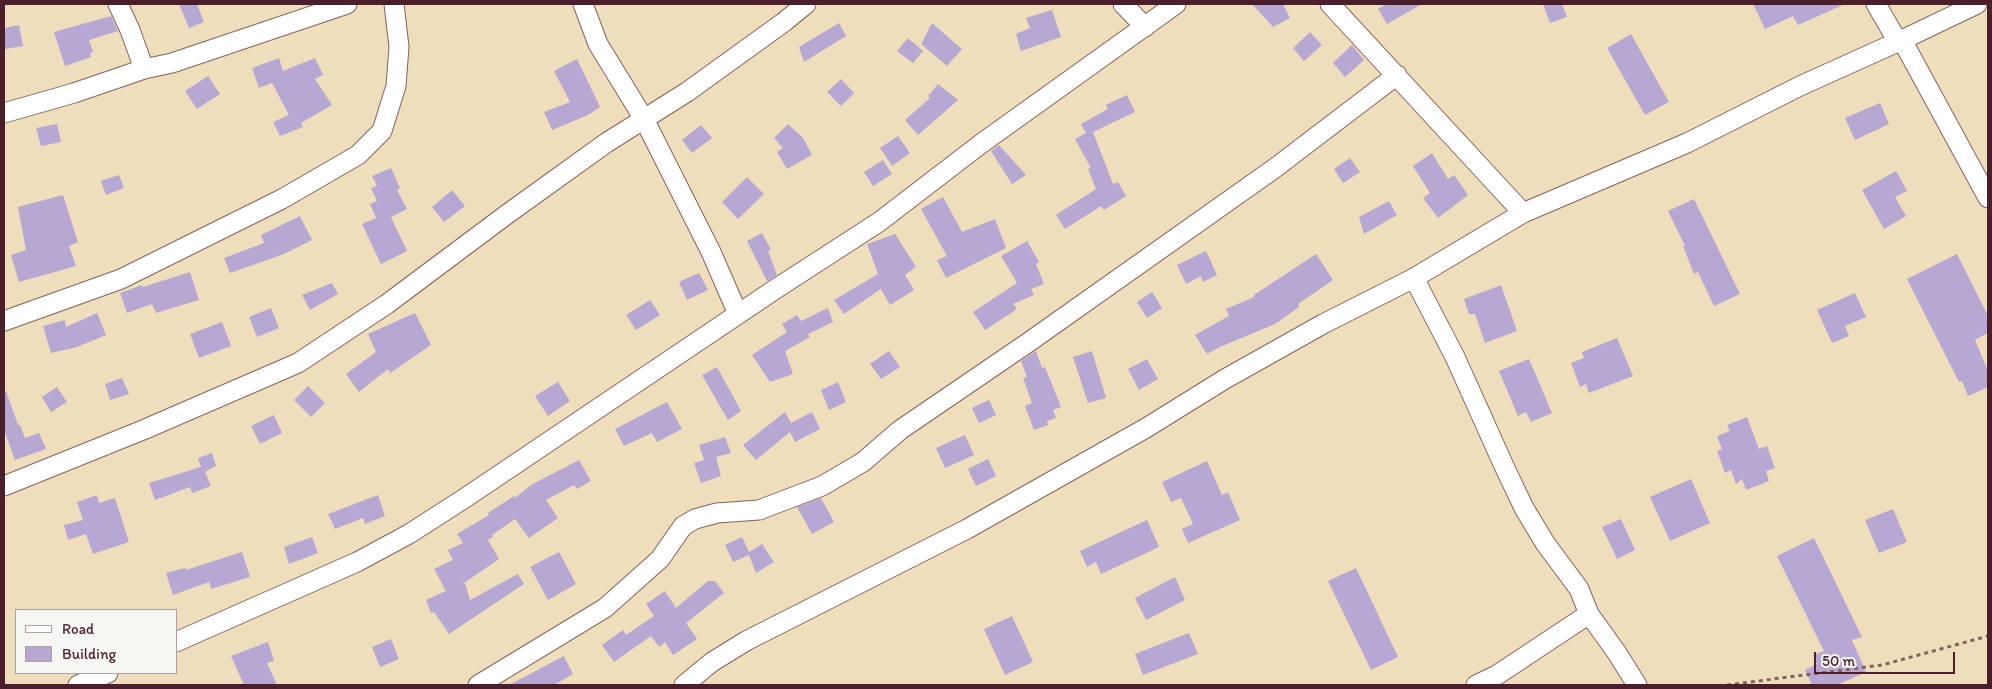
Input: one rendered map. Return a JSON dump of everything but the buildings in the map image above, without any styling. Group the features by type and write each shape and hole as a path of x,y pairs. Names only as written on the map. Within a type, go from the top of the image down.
{"street":[{"path":"118,4 144,69"},
{"path":"4,112 74,93 144,69 172,63 347,4"},
{"path":"4,321 121,279 282,199 358,155 382,131 396,86 399,47 394,4"},
{"path":"583,4 598,44 644,119 710,252 738,314"},
{"path":"4,486 143,430 298,363 387,304 506,215 644,119 720,69 806,4"},
{"path":"1124,4 1145,27"},
{"path":"178,641 357,562 409,534 879,222 982,143 1176,4"},
{"path":"1330,4 1523,213"},
{"path":"1876,4 1900,42 1988,198"},
{"path":"684,685 712,662 746,642 967,529 1146,428 1233,375 1323,324 1414,278 1523,213 1687,144 1800,86 1900,42 1976,4"},
{"path":"478,685 605,608 660,559 683,526 695,519 716,513 759,510 822,486 863,462 900,430 1030,342 1275,168 1397,75"},
{"path":"1414,278 1455,357 1524,508 1545,543 1579,589 1589,614 1637,685"},
{"path":"1476,685 1497,675 1589,614"},
{"path":"78,685 106,674"}],"path":[{"path":"1727,685 1882,665 1988,636"}]}
